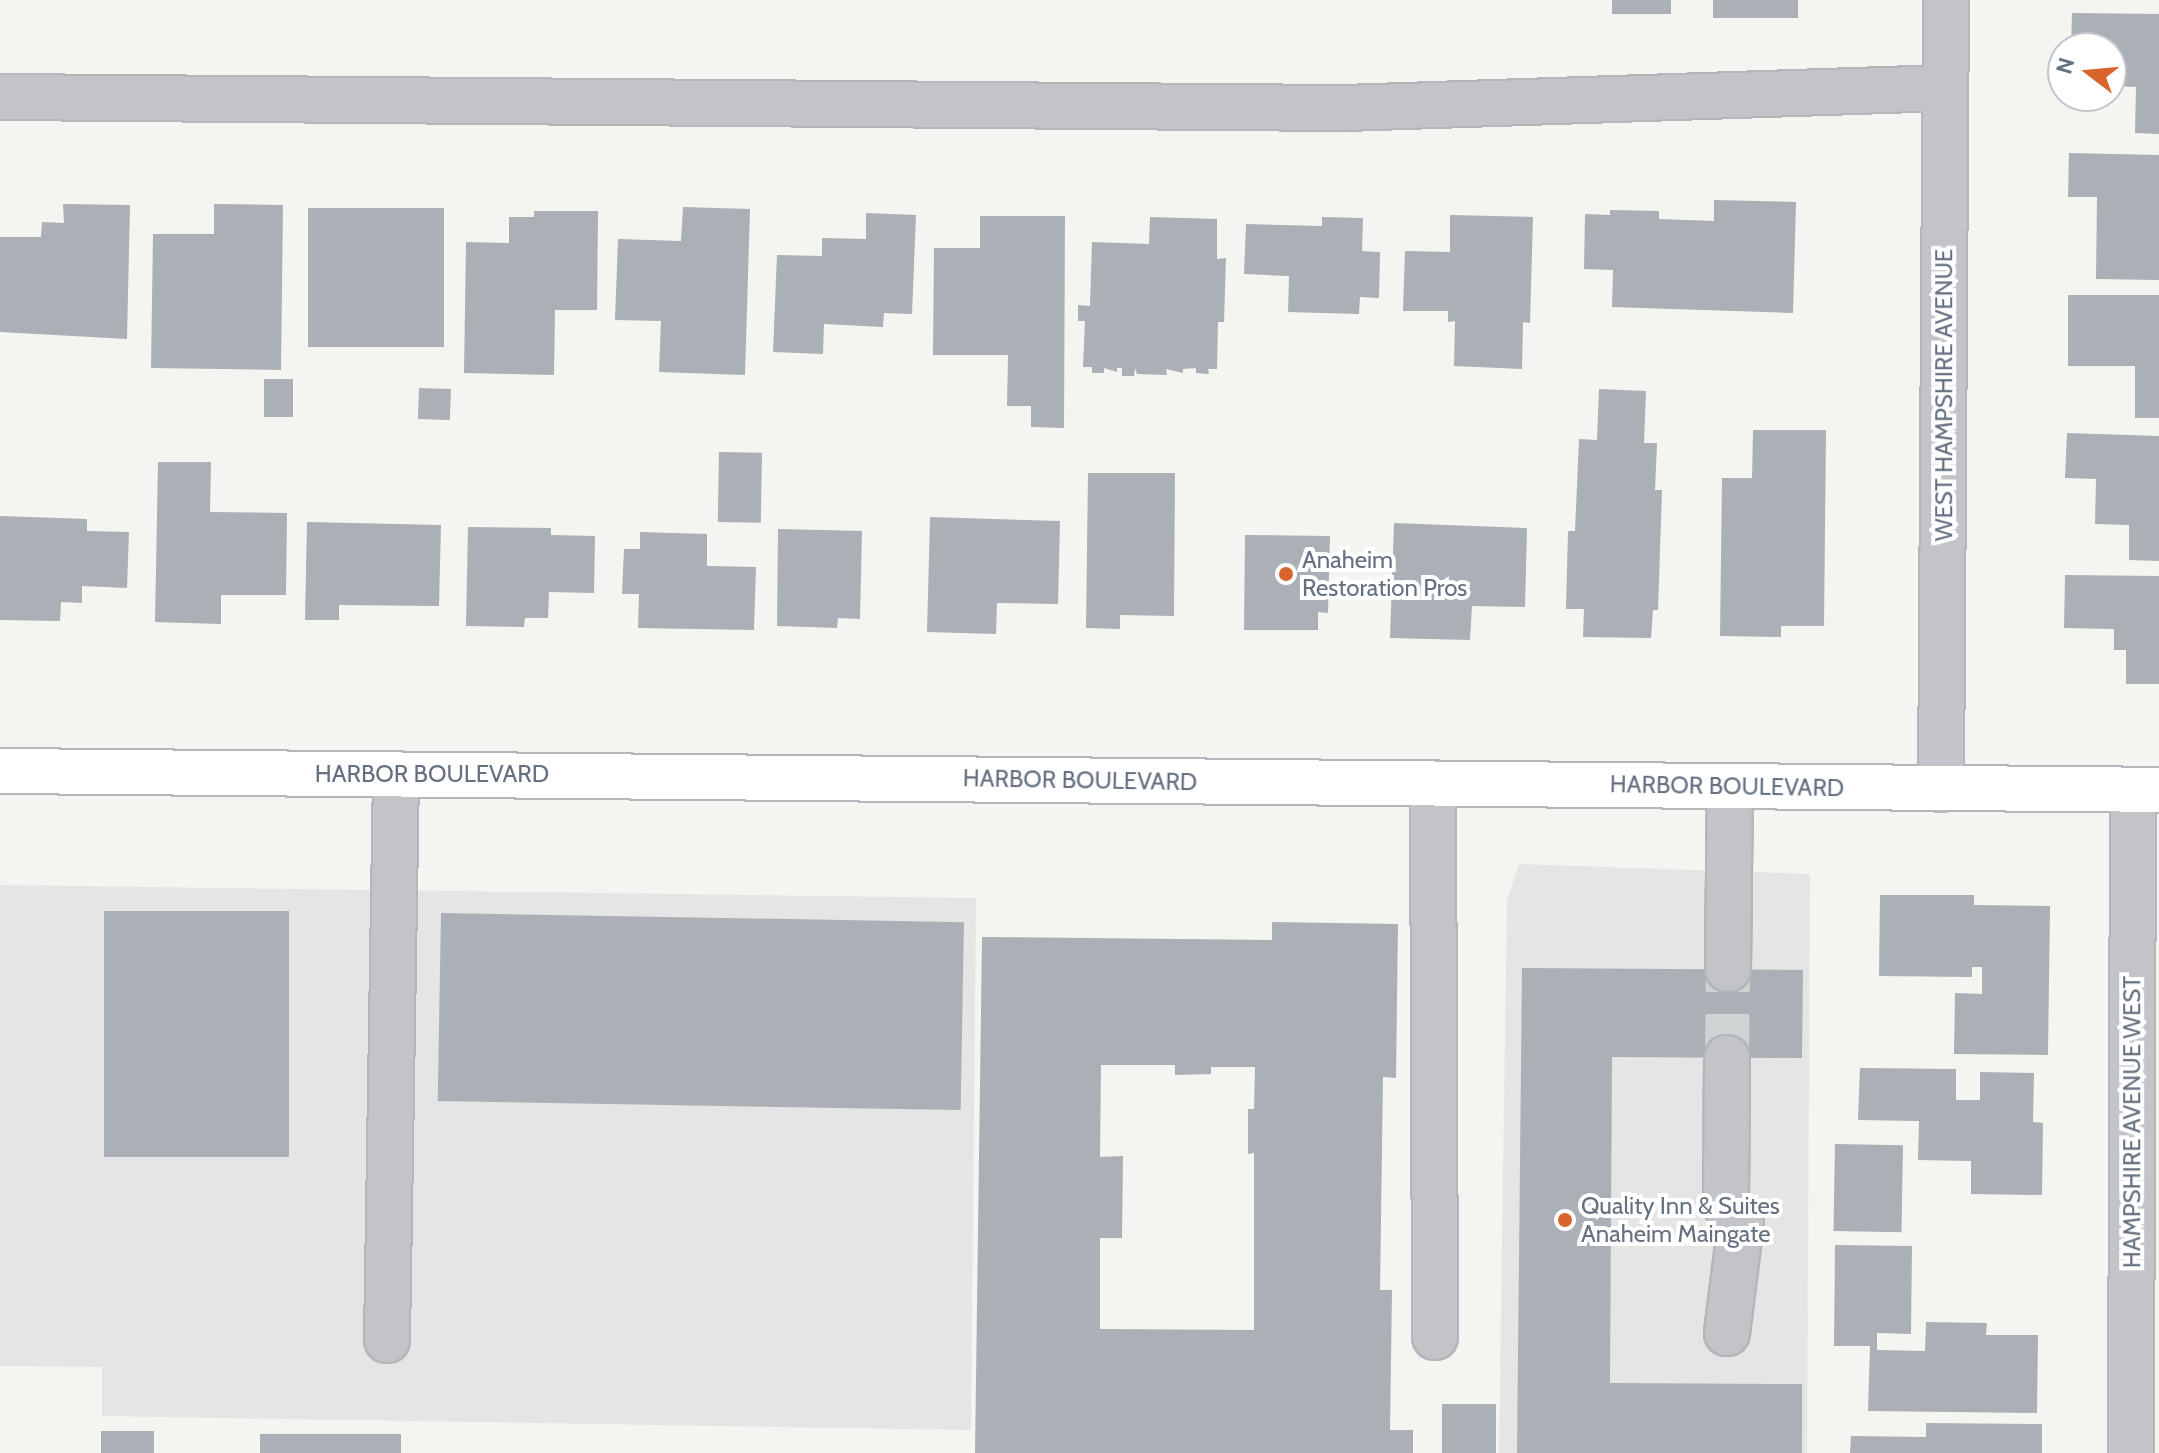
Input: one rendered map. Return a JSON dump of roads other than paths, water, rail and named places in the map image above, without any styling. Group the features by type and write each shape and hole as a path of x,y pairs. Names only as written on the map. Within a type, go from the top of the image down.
{"main road":[{"name":"HARBOR BOULEVARD","path":"0,771 2146,790"}],"street":[{"name":"WEST HAMPSHIRE AVENUE","path":"1941,789 1946,0"},
{"path":"0,97 1345,108 1945,88"},
{"path":"387,1340 396,774"},
{"path":"1433,783 1435,1337"},
{"path":"1728,969 1730,786"},
{"name":"HAMPSHIRE AVENUE WEST","path":"2131,1453 2146,790"},
{"path":"1727,1058 1726,1206 1741,1222 1727,1333"}],"tunnel":[{"path":"1727,1058 1728,969"}],"place":[{"name":"Anaheim Restoration Pros","path":"1286,574"},
{"name":"Quality Inn & Suites Anaheim Maingate","path":"1565,1220"}]}
